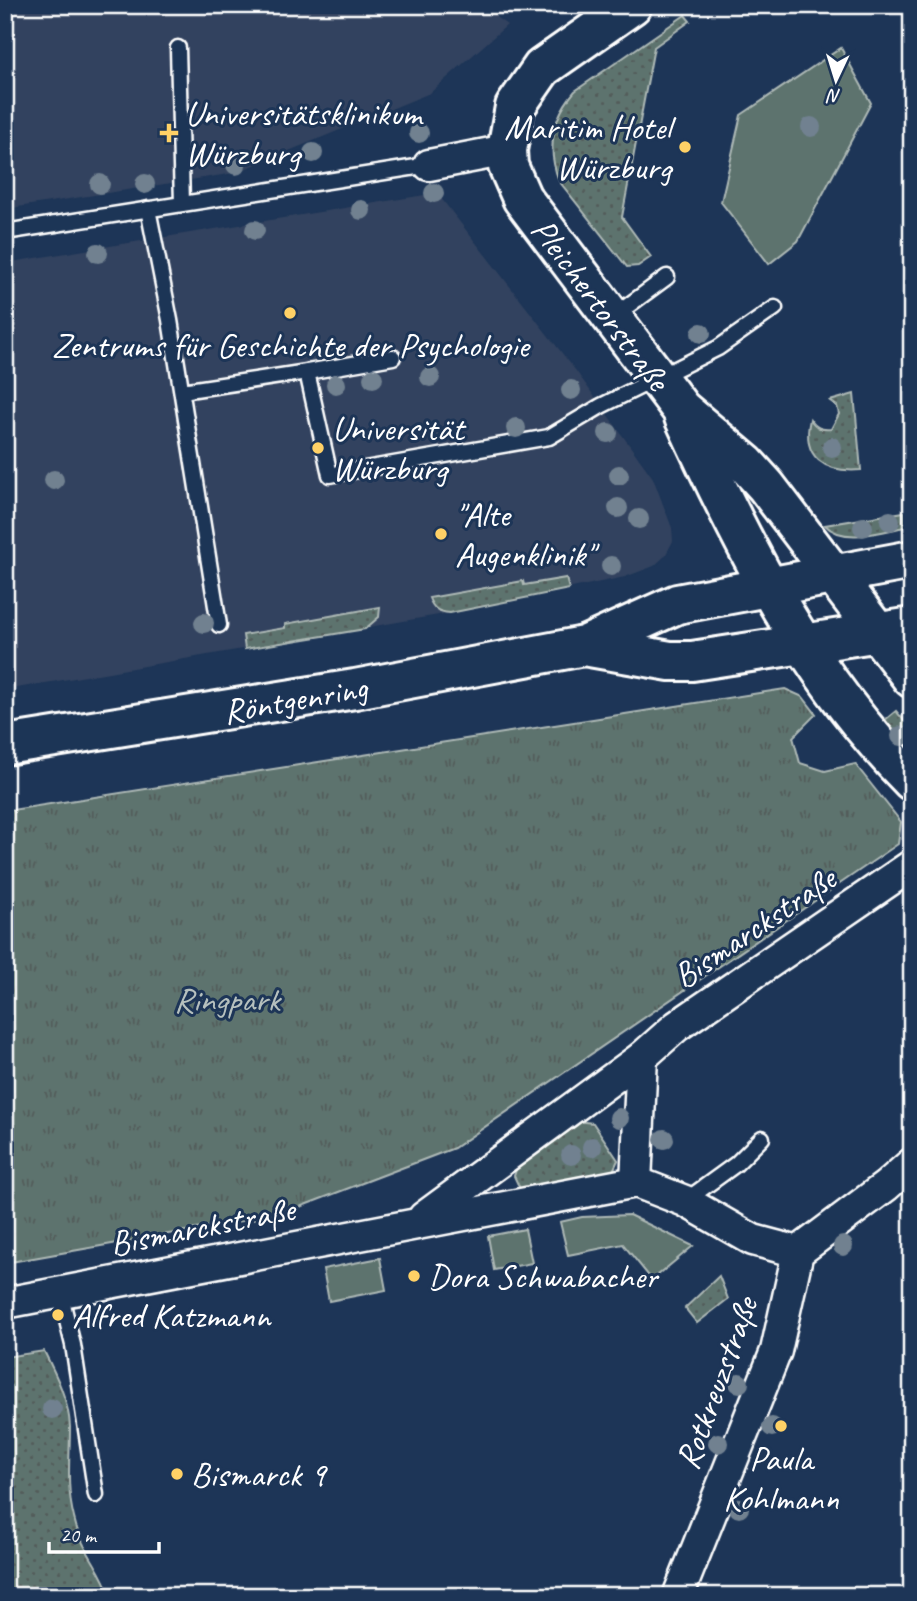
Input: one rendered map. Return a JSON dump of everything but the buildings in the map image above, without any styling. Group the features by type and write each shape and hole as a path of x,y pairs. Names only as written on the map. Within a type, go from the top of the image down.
{"main road":[{"name":"Pleichertorstraße","path":"632,5 542,68 515,107 508,166 522,198 681,409 746,464 766,486 830,574 894,630 912,678"},
{"name":"Pleichertorstraße","path":"681,409 724,504 803,645 853,717 912,781"},
{"name":"Röntgenring","path":"5,745 355,689 584,646 677,604 912,560"},
{"name":"Röntgenring","path":"584,646 670,661 692,661 894,630"}],"street":[{"path":"429,166 508,150"},
{"name":"Bismarckstraße","path":"414,1224 642,1057 677,1026 912,865"},
{"path":"642,1057 636,1182 685,1200 754,1240 798,1252 886,1186 912,1163"},
{"path":"486,1173 502,1185 513,1205"},
{"name":"Bismarckstraße","path":"5,1303 636,1182"},
{"name":"Rotkreuzstraße","path":"678,1596 776,1351 798,1252"}],"lane":[{"path":"178,48 182,204"},
{"path":"5,232 429,166"},
{"path":"148,209 182,391 219,625"},
{"path":"611,318 667,278"},
{"path":"307,372 330,475 549,437 656,378 718,348 775,308"},
{"path":"182,391 393,357"},
{"path":"685,1200 736,1164 762,1138"},
{"path":"60,1292 73,1345 96,1495"}],"shaded area":[{"name":"Universitätsklinikum Würzburg","path":"5,5 489,5 497,18 507,25 430,93 235,173 5,209"},
{"name":"Universität Würzburg","path":"437,193 576,371 653,478 672,528 673,541 665,556 654,566 625,577 450,613 5,690 5,263"}],"green space":[{"path":"685,15 690,21 654,47 622,217 651,257 638,266 627,267 559,181 552,145 556,122 575,91"},
{"path":"841,48 871,103 798,241 769,264 721,202 741,115"},
{"path":"854,394 861,470 837,469 819,460 813,453 808,433 810,419 819,428 831,429 839,414 837,406 830,401"},
{"path":"904,512 905,527 864,535 842,534 825,525"},
{"path":"566,578 569,589 450,613 436,609 429,598 523,581 524,585"},
{"path":"380,607 379,617 365,629 245,649 243,635 285,628 285,624"},
{"name":"Ringpark","path":"785,689 803,697 816,714 793,737 800,763 825,771 855,764 901,822 898,844 454,1148 281,1214 5,1263 5,811"},
{"path":"896,711 912,730 912,760 880,724"},
{"path":"576,1121 593,1123 618,1160 612,1173 521,1191 514,1176 518,1164"},
{"path":"629,1215 693,1246 652,1280 623,1244 568,1255 560,1222 582,1217"},
{"path":"525,1229 532,1263 494,1270 488,1236"},
{"path":"380,1258 386,1290 329,1301 323,1269"},
{"path":"719,1276 728,1299 697,1323 685,1308"},
{"path":"44,1351 61,1388 69,1417 69,1484 74,1518 81,1540 110,1596 5,1596 5,1357"}],"place":[{"name":"Universitätsklinikum Würzburg","path":"169,133"},
{"name":"Maritim Hotel Würzburg","path":"685,147"},
{"name":"Zentrums für Geschichte der Psychologie","path":"290,313"},
{"name":"Universität Würzburg","path":"318,448"},
{"name":"\"Alte Augenklinik\"","path":"441,534"},
{"name":"Dora Schwabacher","path":"414,1276"},
{"name":"Alfred Katzmann","path":"58,1315"},
{"name":"Paula Kohlmann","path":"781,1426"},
{"name":"Bismarck 9","path":"177,1474"}]}
